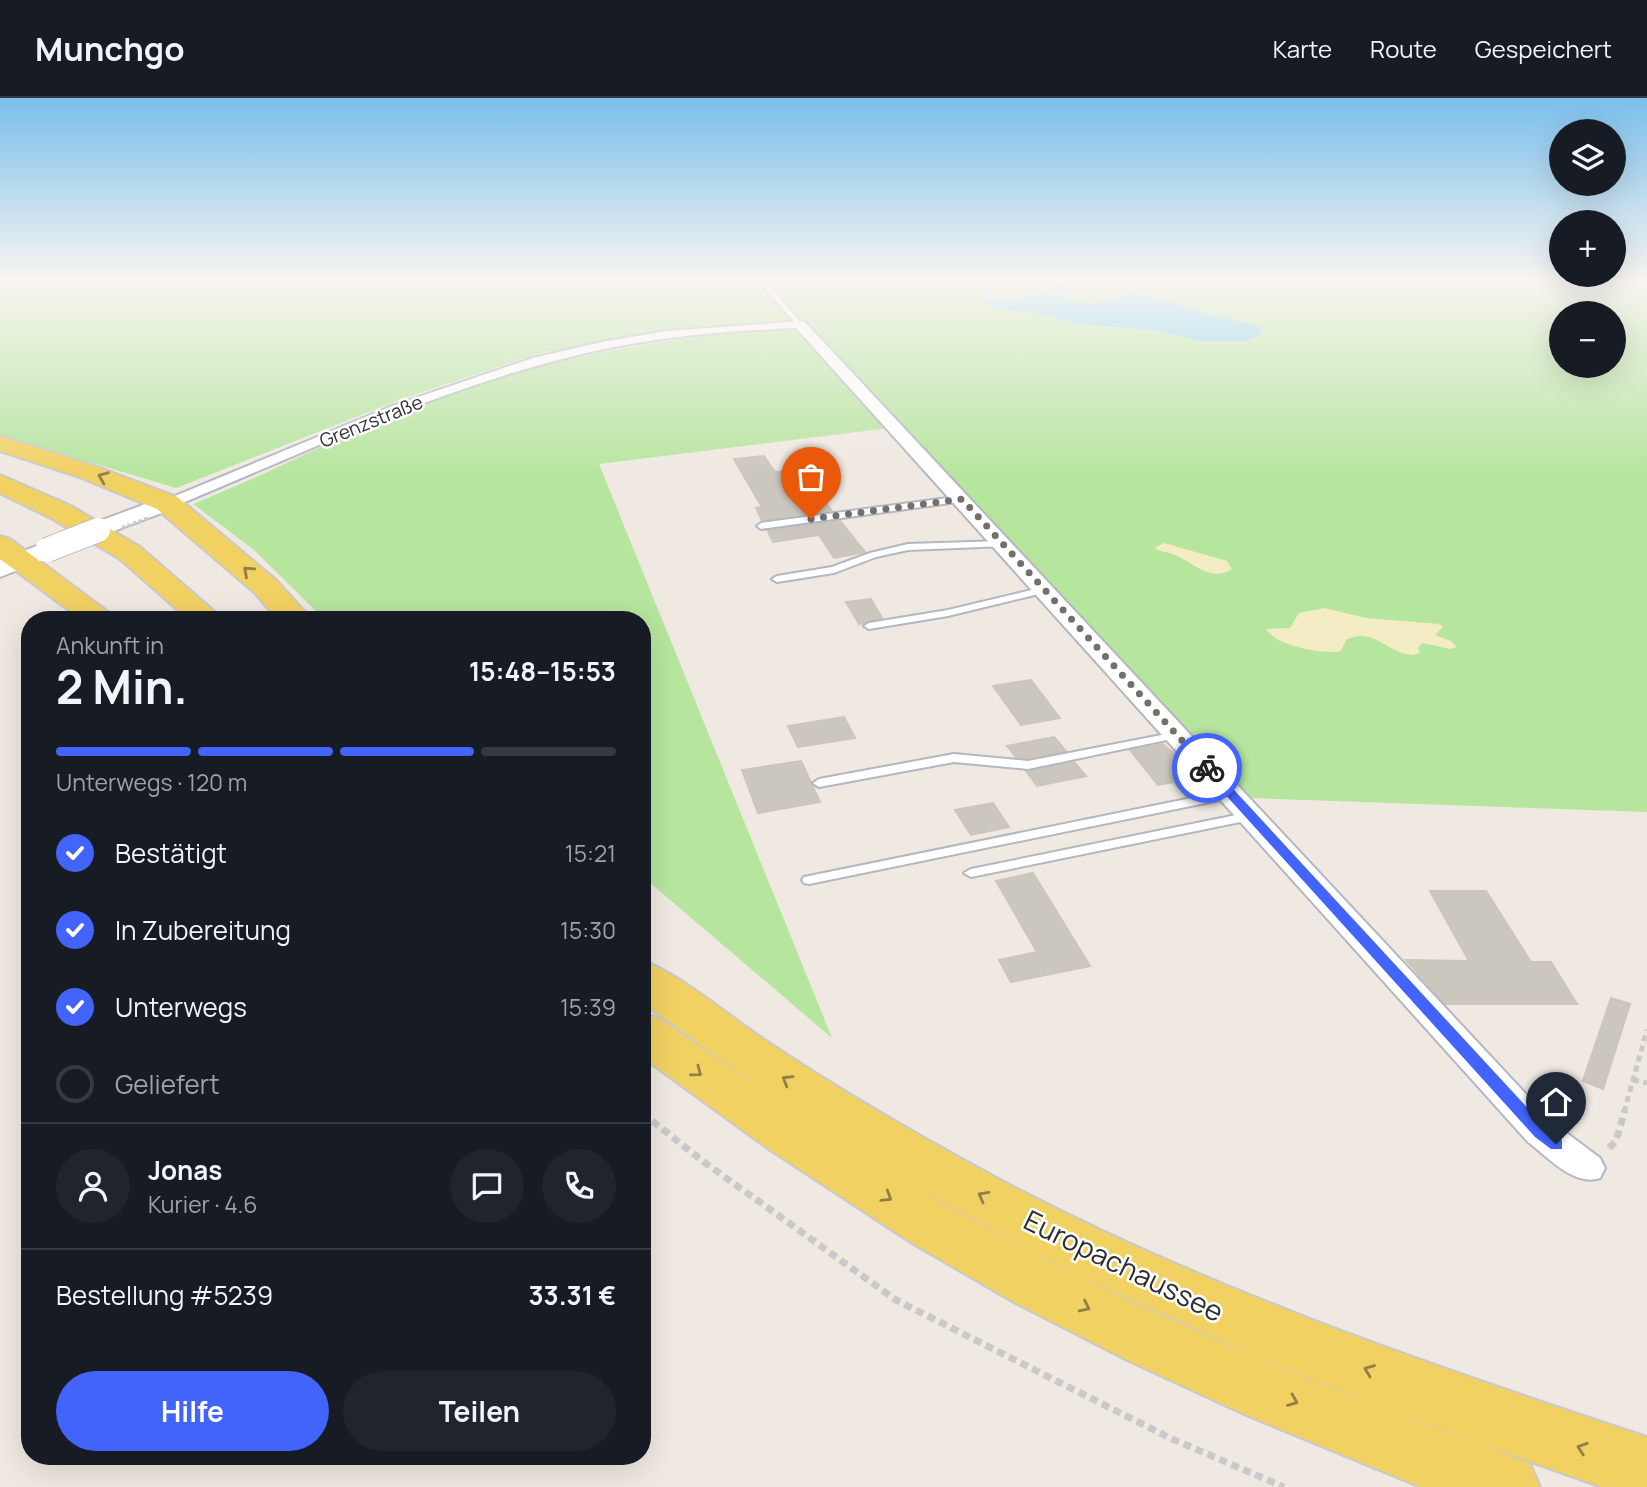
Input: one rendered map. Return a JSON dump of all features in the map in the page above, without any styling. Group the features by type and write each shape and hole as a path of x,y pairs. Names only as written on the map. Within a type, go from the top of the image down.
{"main road":[{"path":"0,443 86,471 167,503 256,578 287,611"},
{"path":"0,483 61,512 130,554 197,611"},
{"path":"14,561 49,581 91,611"},
{"name":"Europachaussee","path":"651,985 743,1053 910,1155 1059,1237 1227,1316 1478,1412 1647,1470"},
{"path":"651,1038 707,1079 886,1198 1033,1282 1216,1370 1507,1487"}],"street":[{"name":"Grenzstraße","path":"14,561 167,503 471,381 540,360 603,346"},
{"path":"819,346 1540,1132 1588,1168"}],"lane":[{"path":"761,526 962,499"},
{"path":"777,579 834,570 873,555 908,547 1003,544"},
{"path":"869,626 948,613 1044,590"},
{"path":"819,783 954,758 1028,765 1177,735"},
{"path":"809,880 1231,794"},
{"path":"971,873 1251,816"}],"path":[{"path":"1588,1168 1616,1141 1647,1030"},
{"path":"1633,1080 1647,1083"},
{"path":"651,1120 704,1162 896,1300 1170,1438 1284,1487"}],"green space":[{"path":"0,346 582,346 541,353 407,397 176,488 0,435"},
{"path":"640,346 818,346 889,428 599,464 832,1038 651,884 651,611 316,611 254,550 193,504 403,410 475,384 552,363"},
{"path":"824,346 1549,346 1549,378 1626,378 1626,346 1647,346 1647,812 1252,798"}],"sand":[{"path":"1164,543 1227,561 1232,569 1224,573 1210,573 1175,555 1154,548"},
{"path":"1325,608 1366,618 1439,624 1443,627 1435,635 1451,641 1457,647 1450,649 1422,643 1418,648 1420,653 1411,655 1376,640 1357,636 1346,640 1341,651 1323,652 1279,640 1266,629 1290,628 1299,613"}],"building":[{"path":"764,456 775,472 788,471 806,496 819,494 832,511 762,520 756,508 762,507 734,459"},
{"path":"840,521 865,552 834,558 819,535 773,542 768,531"},
{"path":"871,599 882,618 859,624 846,602"},
{"path":"1031,680 1060,718 1021,725 993,686"},
{"path":"844,717 855,738 798,747 788,726"},
{"path":"1054,737 1066,751 1028,758 1016,757 1007,746"},
{"path":"1163,744 1209,792 1186,796 1174,782 1158,785 1130,750"},
{"path":"801,761 820,802 758,813 742,770"},
{"path":"1074,762 1086,776 1037,786 1026,771"},
{"path":"993,803 1009,827 971,835 955,810"},
{"path":"1033,873 1090,966 1011,982 999,960 1037,952 996,881"},
{"path":"1430,891 1486,891 1531,962 1551,962 1577,1004 1445,1004 1406,960 1469,961"},
{"path":"1611,998 1630,1004 1603,1089 1583,1081"}],"way so far":[{"path":"811,519 962,499 1207,768"}],"route":[{"path":"1207,768 1540,1132 1556,1144"}]}
